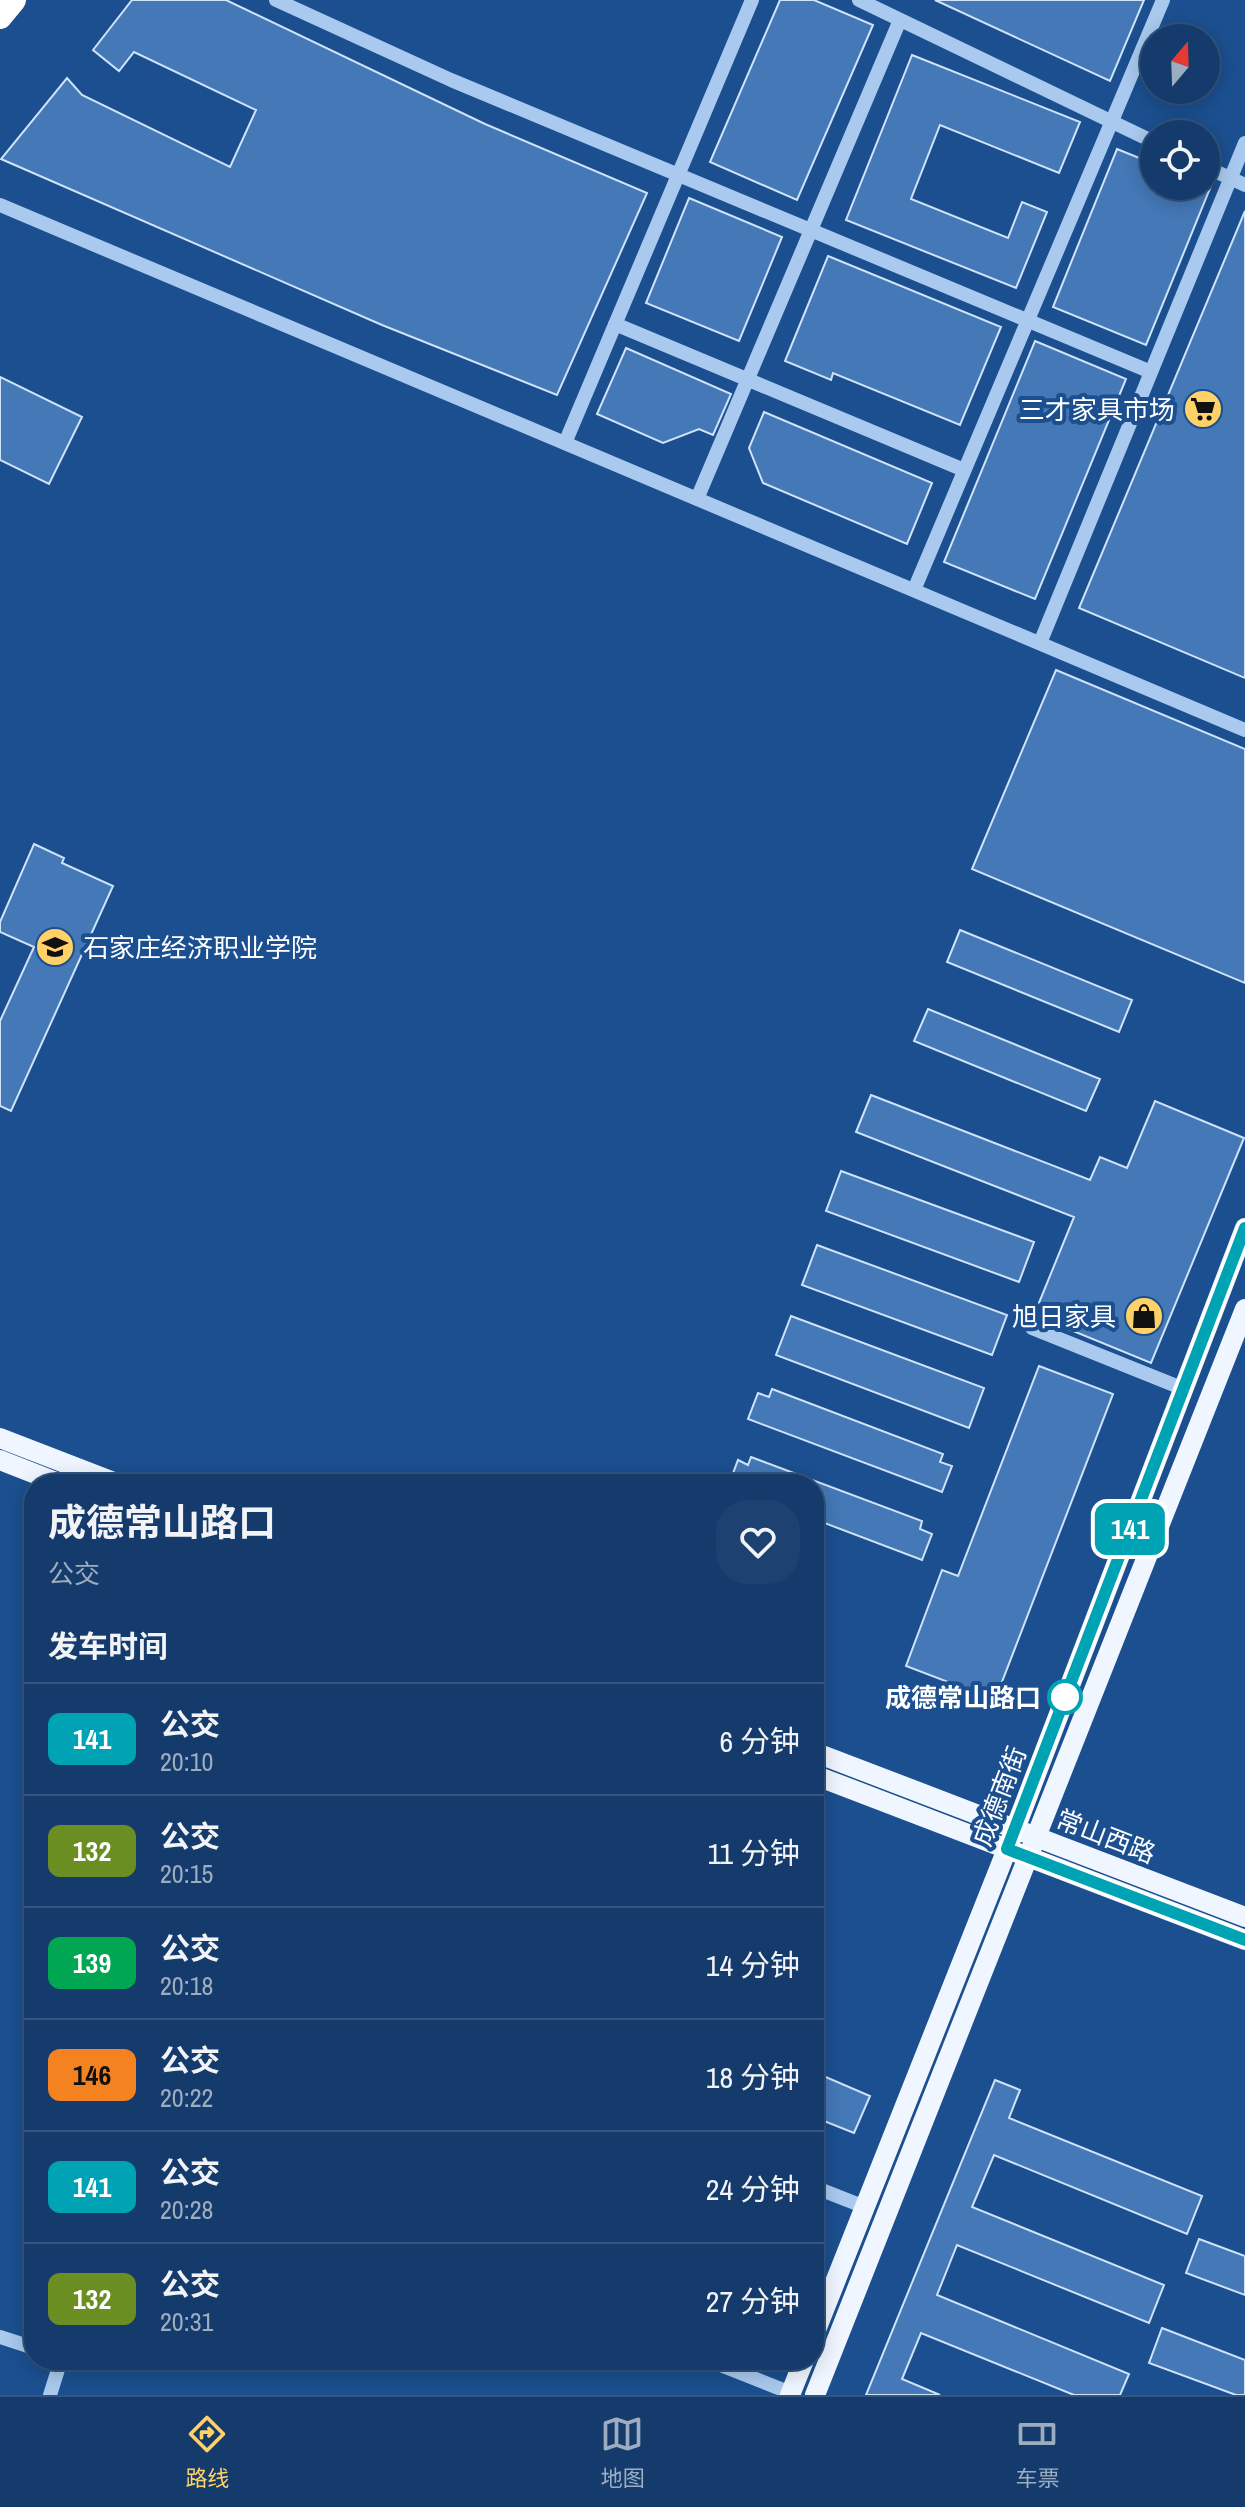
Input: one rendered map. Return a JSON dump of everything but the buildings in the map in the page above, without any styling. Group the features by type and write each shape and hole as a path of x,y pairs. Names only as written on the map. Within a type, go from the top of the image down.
{"highway":[{"path":"0,17 14,0"}],"main road":[{"name":"成德南街","path":"824,2310 1015,1829 1245,1228"},
{"name":"成德南街","path":"815,2395 1245,1309"},
{"path":"0,1438 93,1474"},
{"path":"0,1460 36,1474"},
{"name":"常山西路","path":"824,1756 1245,1917"},
{"name":"常山西路","path":"824,1779 1245,1940"},
{"path":"790,2394 800,2370"}],"street":[{"path":"276,0 451,80 1151,372"},
{"path":"565,443 752,0"},
{"path":"859,0 1140,135"},
{"path":"914,590 1163,0"},
{"path":"697,499 900,20"},
{"path":"1040,643 1245,143"},
{"path":"1220,173 1245,185"},
{"path":"0,205 1245,730"},
{"path":"615,324 964,470"},
{"path":"1032,1328 1184,1389"},
{"path":"824,2191 865,2207"},
{"path":"0,2337 24,2345"},
{"path":"50,2395 58,2370"},
{"path":"732,2370 790,2394"}],"bus line":[{"name":"141","path":"1245,1228 1007,1849 1245,1940"}],"place":[{"name":"三才家具市场","path":"1203,409"},
{"name":"石家庄经济职业学院","path":"55,947"},
{"name":"旭日家具","path":"1144,1316"},
{"name":"成德常山路口","path":"1065,1697"}]}
